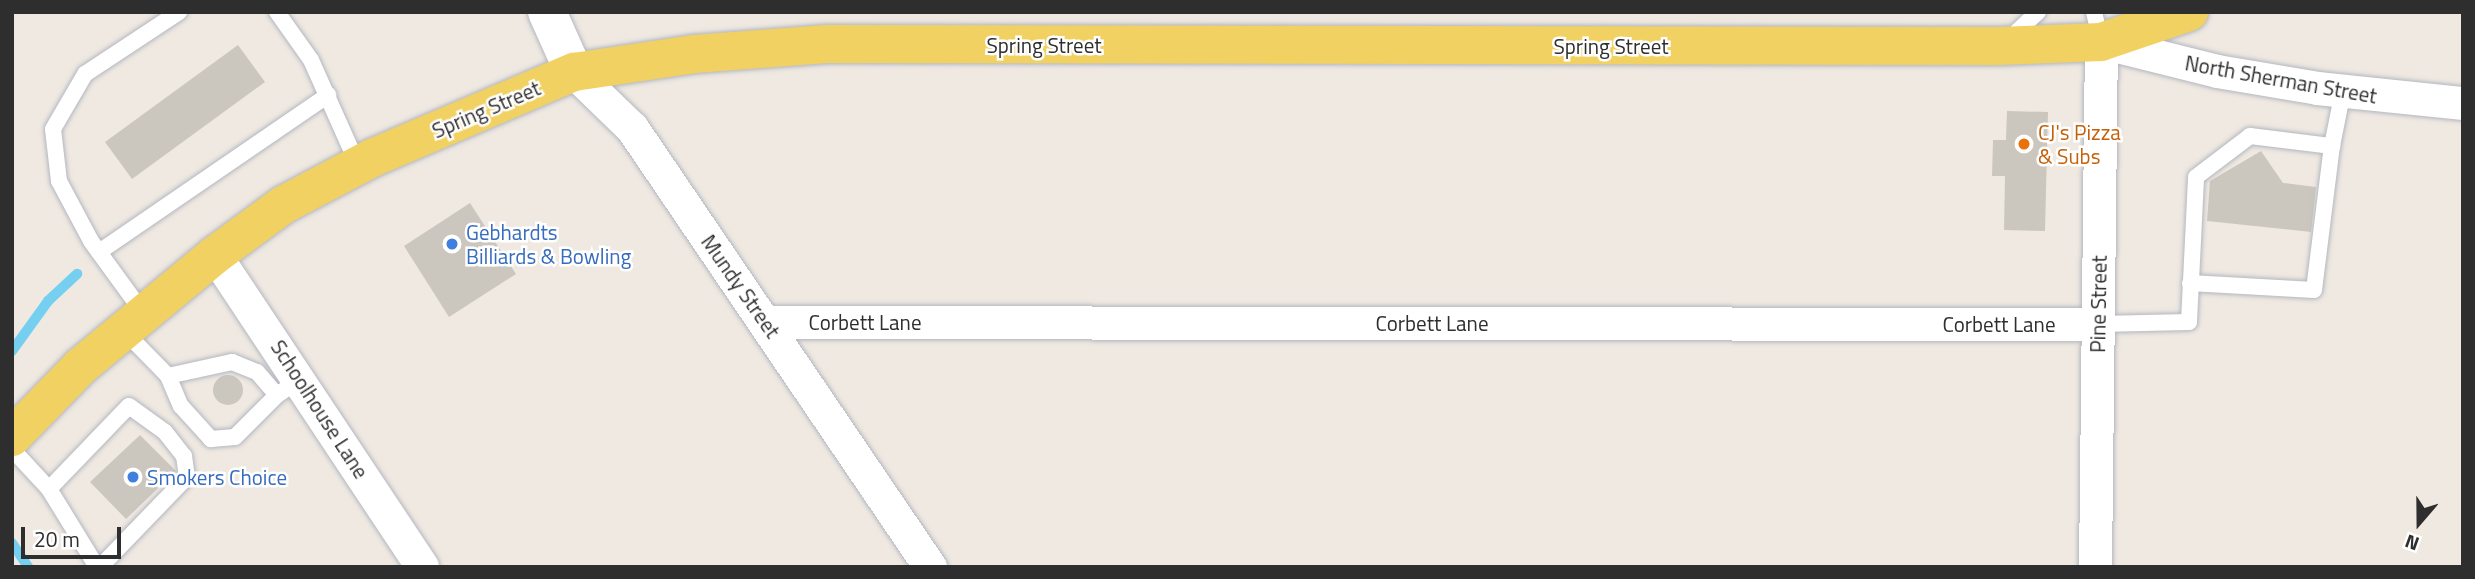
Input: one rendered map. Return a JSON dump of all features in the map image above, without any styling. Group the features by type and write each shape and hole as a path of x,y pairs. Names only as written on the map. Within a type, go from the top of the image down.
{"main road":[{"name":"Mundy Street","path":"547,12 574,72"},
{"name":"Spring Street","path":"12,437 80,367 215,255 283,205 358,165 574,72 694,54 827,44 1999,46 2100,22 2189,12"}],"street":[{"name":"North Sherman Street","path":"2100,22 2217,71 2343,91 2463,103"},
{"name":"Pine Street","path":"2095,567 2100,22"},
{"name":"Mundy Street","path":"574,72 632,128 767,322 930,567"},
{"name":"Schoolhouse Lane","path":"215,255 289,387 422,567"},
{"name":"Corbett Lane","path":"767,322 2098,324"}],"lane":[{"path":"168,376 232,362 289,387 235,437 211,439 181,406 168,376 134,322 59,181 53,129 85,74 179,12"},
{"path":"277,12 311,60 358,165"},
{"path":"1999,46 2038,12"},
{"path":"2190,283 2314,290 2332,146 2343,91"},
{"path":"99,252 328,95"},
{"path":"2098,324 2189,321 2196,177 2250,136 2332,146"},
{"path":"12,449 49,489 99,567 187,477 184,456 165,432 130,406 49,489"}],"building":[{"path":"238,45 265,82 132,179 105,142"},
{"path":"2007,111 2048,112 2045,231 2004,230 2005,176 1992,176 1993,140 2006,140"},
{"path":"2261,151 2283,183 2316,187 2311,232 2207,221 2210,181"},
{"path":"470,203 516,274 449,317 404,246"},
{"path":"228,375 239,379 243,390 239,401 228,405 217,401 213,390 217,379"},
{"name":"Smokers Choice","path":"140,435 176,471 126,519 90,482"}],"waterway":[{"path":"12,351 48,301 77,274"},
{"path":"12,543 28,567"}],"place":[{"name":"CJ's Pizza & Subs","path":"2024,144"},
{"name":"Gebhardts Billiards & Bowling","path":"452,244"},
{"name":"Smokers Choice","path":"133,477"}]}
